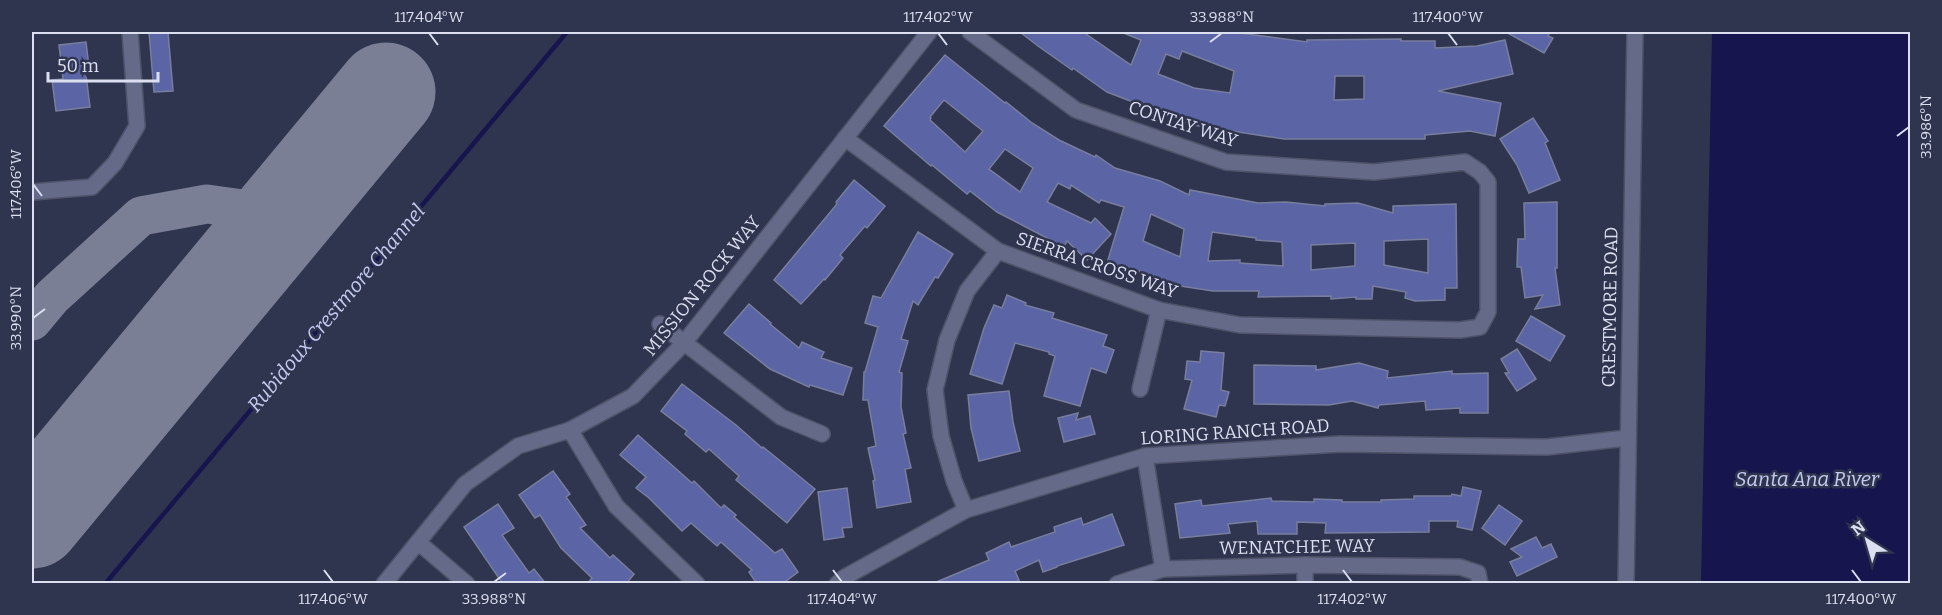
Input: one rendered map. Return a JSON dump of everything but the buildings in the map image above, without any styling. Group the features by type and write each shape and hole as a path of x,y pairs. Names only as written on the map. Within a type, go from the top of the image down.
{"street":[{"path":"32,192 92,187 115,163 136,126 130,32"},
{"name":"MISSION ROCK WAY","path":"384,584 465,484 518,446 570,430 633,396 684,343 928,32"},
{"name":"CONTAY WAY","path":"970,32 1076,110 1226,162 1374,172 1465,162 1480,172 1488,182 1488,312 1480,327"},
{"name":"CRESTMORE ROAD","path":"1626,584 1635,32"},
{"name":"SIERRA CROSS WAY","path":"845,138 998,251 1159,310 1240,325 1460,330 1480,327"},
{"path":"966,510 954,481 941,436 935,390 947,340 967,291 998,251"},
{"path":"1140,389 1159,310"},
{"path":"660,324 781,417 822,434"},
{"path":"570,430 616,506 697,584"},
{"name":"LORING RANCH ROAD","path":"837,584 845,577 966,510 1145,456 1341,444 1547,447 1627,438"},
{"path":"1145,456 1163,569"},
{"path":"418,542 466,584"},
{"path":"1305,565 1305,584"},
{"name":"WENATCHEE WAY","path":"1117,584 1163,569 1305,565 1460,567 1479,578"}],"water":[{"name":"Santa Ana River","path":"1712,32 1910,32 1910,583 1701,583"}],"waterway":[{"name":"Rubidoux Crestmore Channel","path":"105,584 567,32"}],"taxiway":[{"path":"32,321 52,297 141,216 207,204 257,211 269,233"}],"runway":[{"path":"32,519 386,92"}]}
